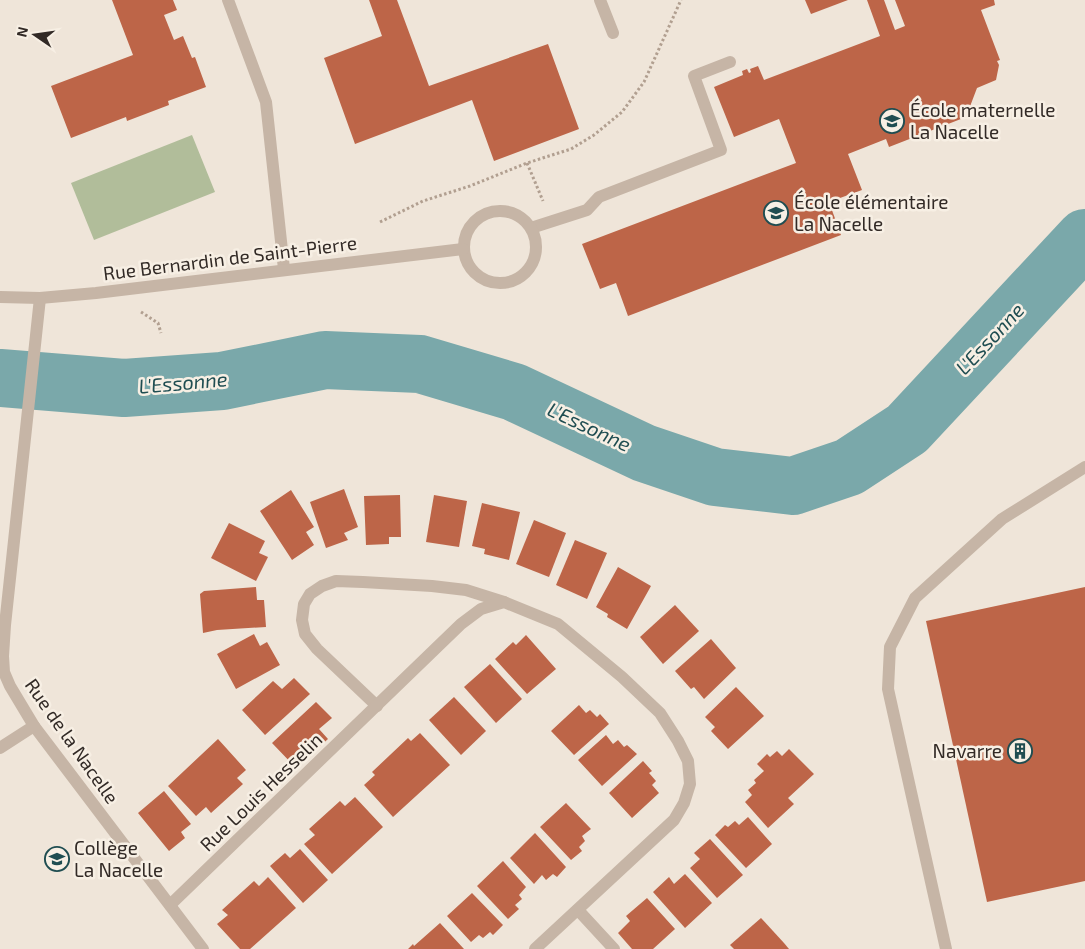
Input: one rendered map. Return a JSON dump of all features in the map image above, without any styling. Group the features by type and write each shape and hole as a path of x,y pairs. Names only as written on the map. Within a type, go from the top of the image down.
{"street":[{"path":"228,0 266,102 284,269"},
{"path":"600,0 613,33"},
{"path":"532,228 587,210 599,197 722,150 694,76 730,62"},
{"path":"501,210 513,213 524,219 532,228 536,239 536,251 533,263 526,273 516,280 505,283 493,283 482,279 472,271 466,261 465,237 470,226 478,217 501,210"},
{"name":"Rue Bernardin de Saint-Pierre","path":"0,297 40,298 96,293 284,269 464,249"},
{"name":"Rue de la Nacelle","path":"40,298 37,343 2,656 4,672 10,686 34,726 203,949"},
{"path":"946,949 888,689 890,647 915,598 1002,519 1085,467"},
{"path":"378,706 317,649 305,634 302,620 304,604 310,594 322,586 336,581 432,586 466,590 504,602 558,624 622,677 660,713 688,761 690,784 684,804 674,820 535,949"},
{"name":"Rue Louis Hesselin","path":"170,905 461,624 481,609 504,602"},
{"path":"0,748 34,726"},
{"path":"578,910 614,949"}],"path":[{"path":"380,222 423,201 571,149 594,134 622,112 644,82 681,0"},
{"path":"527,163 546,208 559,219"},
{"path":"135,308 158,323 161,333"}],"green space":[{"path":"192,135 215,192 94,240 71,183"}],"building":[{"path":"112,0 173,0 177,10 164,15 174,40 183,36 192,58 195,57 206,87 168,101 169,105 127,121 126,117 71,138 51,86 133,55"},
{"path":"369,0 397,0 429,86 548,44 579,129 494,161 472,100 355,144 324,58 382,36"},
{"path":"805,0 848,0 811,14"},
{"path":"867,0 884,0 895,30 905,26 895,0 994,0 995,5 981,10 1000,60 997,61 999,65 996,80 977,88 966,117 889,147 886,139 848,154 862,190 829,202 841,235 628,316 616,283 600,289 582,244 796,163 779,119 734,137 714,87 743,75 742,71 747,69 749,73 751,72 750,69 758,66 764,80 880,36"},
{"path":"344,489 358,527 344,533 348,540 326,548 310,502"},
{"path":"291,490 314,527 306,532 314,545 292,560 260,511"},
{"path":"400,495 401,537 389,537 389,544 366,545 364,496"},
{"path":"434,495 467,501 459,547 426,542"},
{"path":"482,503 520,512 509,560 484,554 485,549 472,546"},
{"path":"534,520 566,533 549,577 516,564"},
{"path":"229,523 265,541 259,553 268,557 256,581 211,558"},
{"path":"575,540 607,553 587,599 556,585"},
{"path":"618,567 651,586 627,629 607,617 608,614 596,607"},
{"path":"256,587 257,600 264,600 266,627 217,630 203,633 200,594 204,591"},
{"name":"Navarre","path":"1085,587 1085,881 987,902 926,621"},
{"path":"675,605 699,631 663,664 640,637"},
{"path":"254,634 260,646 267,642 280,665 236,689 217,654"},
{"path":"526,635 556,669 527,694 495,659 513,642 516,645"},
{"path":"711,639 736,668 704,699 694,687 691,689 675,671"},
{"path":"490,664 522,699 496,723 464,687"},
{"path":"294,678 310,694 265,735 242,710 273,681 282,689"},
{"path":"736,687 764,716 728,749 711,731 715,727 705,717"},
{"path":"454,697 486,731 461,755 429,720"},
{"path":"316,702 332,718 319,729 328,739 296,768 272,743"},
{"path":"579,705 586,713 590,710 597,717 600,714 609,724 574,755 551,731"},
{"path":"420,733 450,765 393,817 364,785 375,775 372,772 408,738 411,741"},
{"path":"606,735 613,744 618,740 624,747 627,745 637,754 602,786 578,760"},
{"path":"218,739 246,770 237,778 243,784 211,813 206,807 196,816 168,786"},
{"path":"789,749 814,774 788,798 794,804 768,828 745,802 752,795 748,790 756,783 754,780 764,771 757,764 767,754 770,757 777,751 782,756"},
{"path":"643,761 652,771 649,773 656,781 652,785 659,793 632,818 609,793"},
{"path":"164,791 191,824 181,832 185,838 169,851 138,813"},
{"path":"355,797 383,827 332,874 304,844 315,835 309,829 340,801 345,806"},
{"path":"566,803 591,829 582,836 585,841 579,847 582,851 571,860 540,827"},
{"path":"748,817 772,844 746,868 715,835 725,825 728,827 735,821 739,825"},
{"path":"535,833 566,867 557,877 553,874 546,880 542,875 534,884 510,858"},
{"path":"710,839 743,875 717,898 690,868 700,859 694,853"},
{"path":"300,849 328,880 303,903 270,866 285,853 290,858"},
{"path":"503,861 526,887 519,895 522,899 515,905 519,909 508,919 477,886"},
{"path":"685,874 712,903 685,928 653,892 669,877 674,884"},
{"path":"268,877 296,908 250,949 240,949 217,924 228,915 222,910 254,881 259,886"},
{"path":"472,893 503,925 493,935 490,932 483,938 479,935 471,942 447,916"},
{"path":"647,898 675,929 653,949 632,949 618,933 630,921 626,916"},
{"path":"761,918 789,949 734,949 730,945"},
{"path":"440,923 464,949 408,949 413,944 414,946"}],"waterway":[{"name":"L'Essonne","path":"0,378 124,388 222,381 325,360 420,364 514,392 644,453 715,477 793,486 849,467 907,429 1085,238"}],"place":[{"name":"École maternelle La Nacelle","path":"892,121"},
{"name":"École élémentaire La Nacelle","path":"776,213"},
{"name":"Navarre","path":"1020,751"},
{"name":"Collège La Nacelle","path":"57,859"}]}
